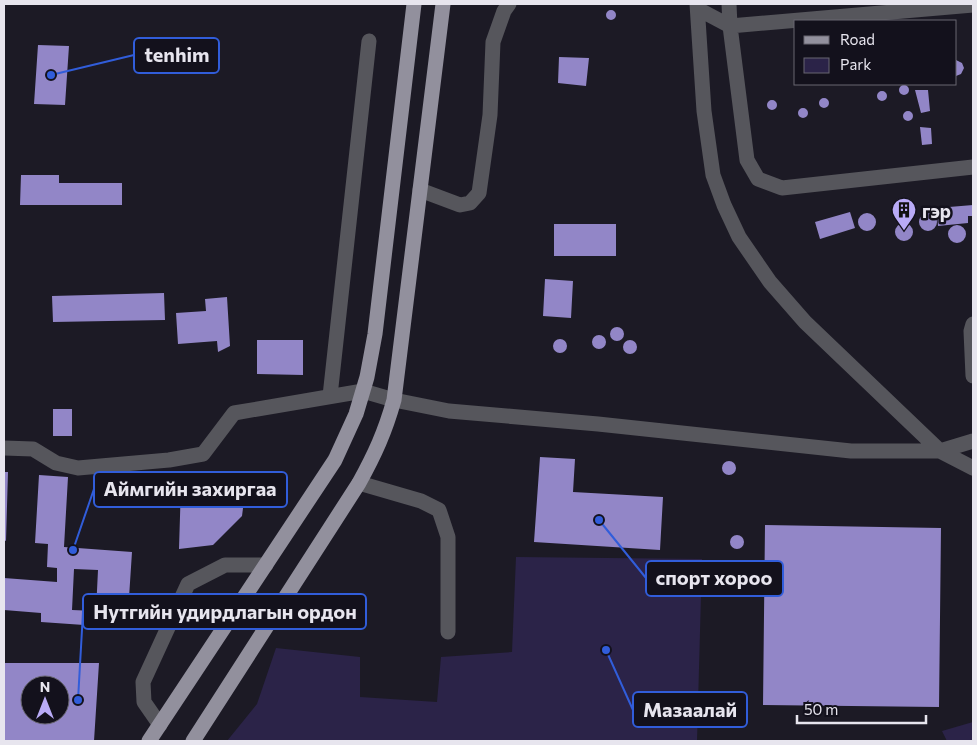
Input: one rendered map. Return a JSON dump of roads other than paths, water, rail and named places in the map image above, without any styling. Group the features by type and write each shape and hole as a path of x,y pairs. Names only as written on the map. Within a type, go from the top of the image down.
{"main road":[{"path":"149,741 335,460 356,414 368,377 375,334 414,4"},
{"path":"193,741 359,483 386,430 394,400 443,4"}],"street":[{"path":"420,190 460,205 470,203 479,193 490,115 494,42 504,11 509,4"},
{"path":"730,4 730,26 748,160 758,179 782,188 973,167"},
{"path":"796,20 973,4"},
{"path":"698,6 730,26 794,20"},
{"path":"698,6 704,111 713,175 739,237 770,282 805,322 940,451 973,468"},
{"path":"330,396 370,41"},
{"path":"973,324 971,331 973,376"},
{"path":"4,448 33,449 56,463 78,468 169,460 203,454 234,413 363,391 394,400 449,411 598,424 851,451 940,451 973,440"},
{"path":"359,483 421,501 439,510 448,537 448,632"},
{"path":"160,725 144,702 143,682 188,584 225,565 266,565"}],"place":[{"name":"tenhim","path":"51,75"},
{"name":"гэр","path":"904,231"},
{"name":"спорт хороо","path":"599,520"},
{"name":"Аймгийн захиргаа","path":"73,550"},
{"name":"Мазаалай","path":"606,650"},
{"name":"Нутгийн удирдлагын ордон","path":"78,700"}]}
